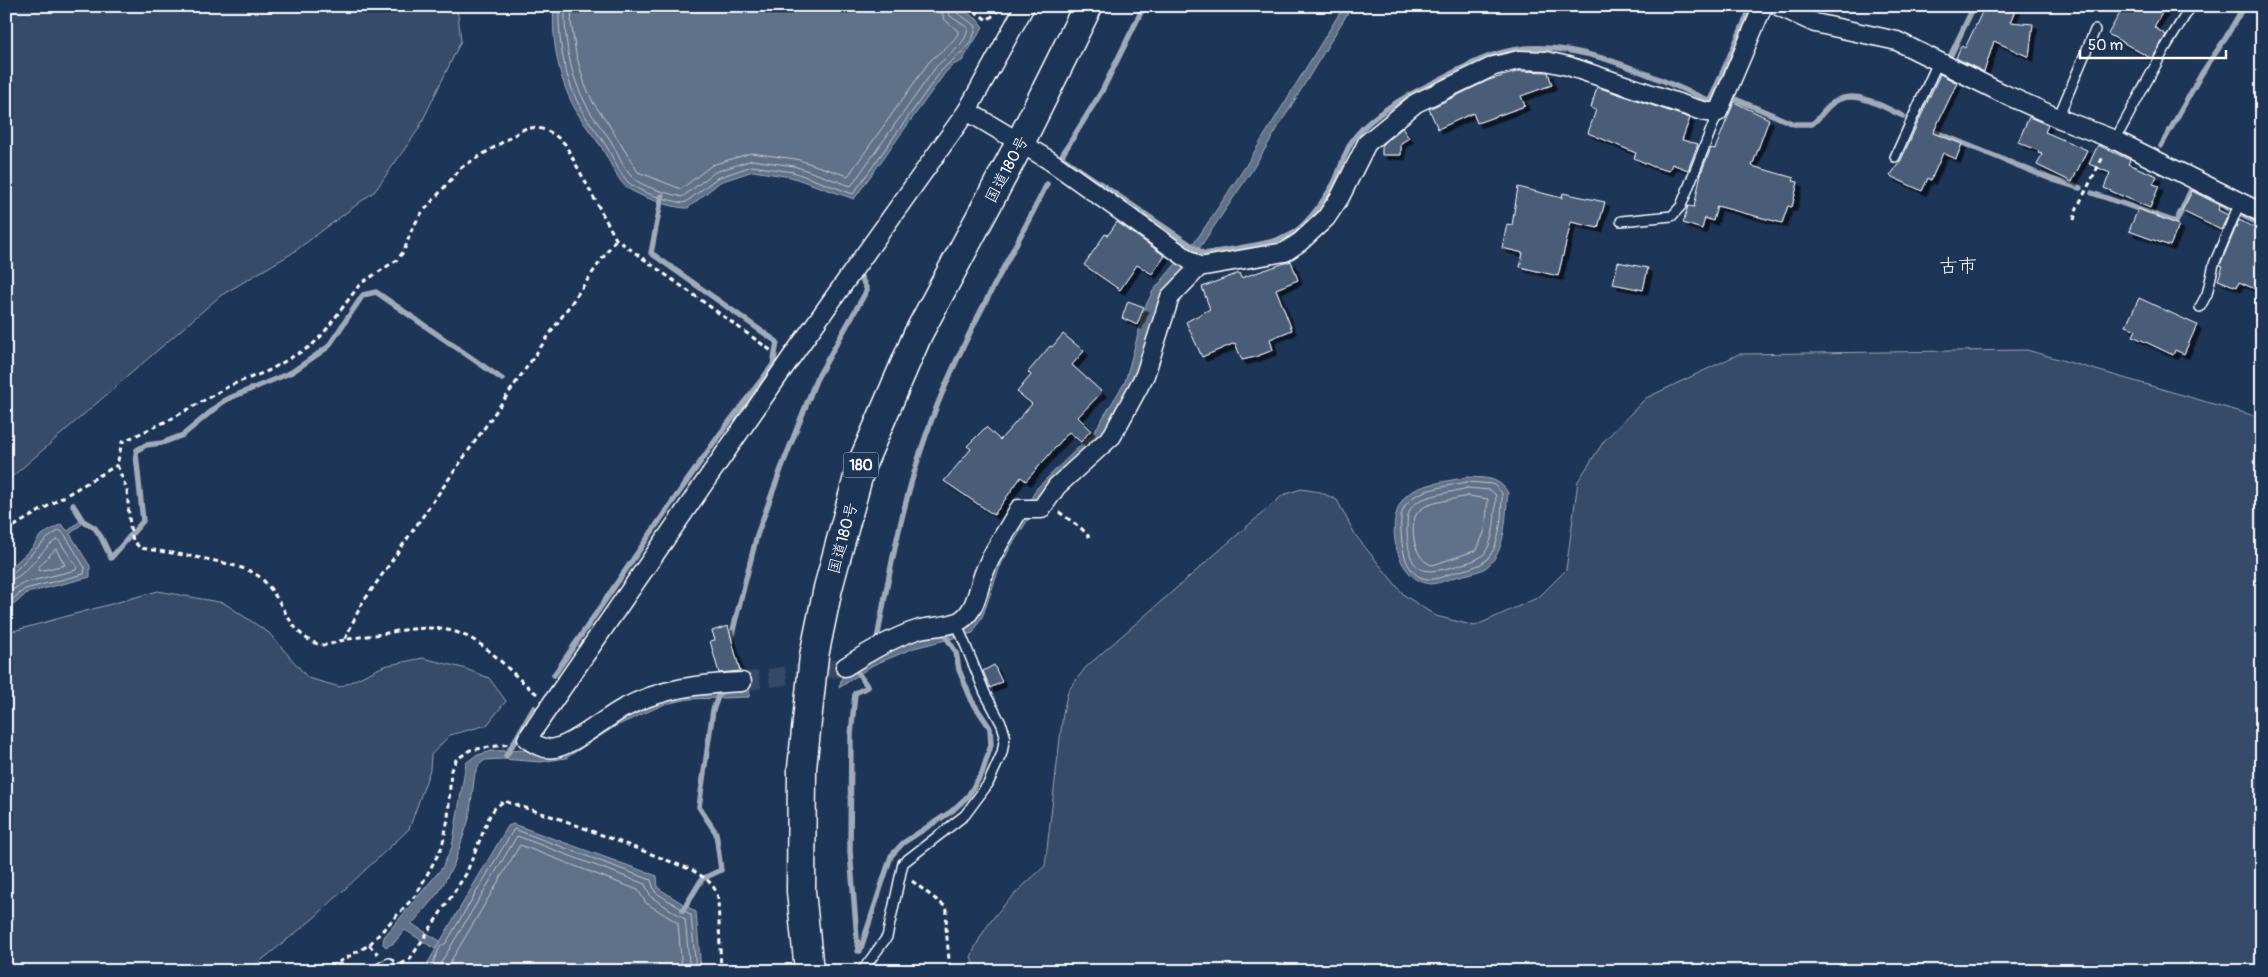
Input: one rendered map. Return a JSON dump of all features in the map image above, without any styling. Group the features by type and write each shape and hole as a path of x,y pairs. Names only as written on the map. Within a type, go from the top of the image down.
{"highway":[{"name":"国道180号","path":"809,971 801,891 802,768 814,656 828,588 865,457 918,334 1020,143 1088,6"}],"street":[{"path":"742,682 699,684 655,693 625,707 566,744 555,748 540,748 527,739 788,362 968,111 1025,6"},
{"path":"844,667 902,635 957,624 966,616 975,600 984,571 1019,509 1043,506 1057,486 1112,436 1145,375 1170,297 1199,268 1285,252 1300,242 1326,218 1340,197 1367,143 1378,132 1416,103 1494,66 1519,60 1546,61 1590,72 1696,109 1718,112 1763,6"},
{"path":"1778,6 1815,23 1897,41 2058,118 2114,139 2262,213"},
{"path":"968,111 1049,160 1199,268"}],"lane":[{"path":"2114,139 2191,6"},
{"path":"2058,118 2095,30"},
{"path":"1895,157 1938,62"},
{"path":"1621,221 1672,216 1682,206 1718,112"},
{"path":"2200,307 2207,294 2214,264 2240,202"},
{"path":"862,971 887,937 904,863 965,815 988,784 1002,753 1004,735 1002,725 974,670 957,624"},
{"path":"374,971 389,963"}],"path":[{"path":"967,6 987,20 996,14 1001,6"},
{"path":"551,704 522,684 482,645 463,635 420,628 345,640 325,646 314,643 292,622 267,584 249,571 229,565 140,548 133,540 130,528 127,490 117,465 122,442 128,437 171,419 231,385 268,371 311,346 323,334 360,284 397,260 404,250 412,229 421,214 462,167 524,129 533,126 544,129 565,144 616,239 788,362"},
{"path":"2074,220 2076,208 2114,139"},
{"path":"345,640 361,605 616,239"},
{"path":"6,531 117,465"},
{"path":"1043,506 1082,528 1089,538"},
{"path":"323,971 369,945 416,895 442,847 446,828 452,770 456,760 470,750 507,745 527,739"},
{"path":"369,945 389,963 401,964 410,959 466,874 490,815 504,801 566,821 647,852 692,870 710,881 715,887 718,898 720,971"},
{"path":"901,874 947,908 946,927 950,971"}],"shaded area":[{"path":"6,6 454,6 458,15 461,41 418,130 375,191 291,254 220,296 6,482"},
{"path":"2027,350 2262,418 2262,971 976,971 971,957 985,930 1012,896 1045,866 1063,713 1068,691 1086,667 1283,495 1301,489 1320,492 1337,500 1356,536 1404,595 1436,616 1475,626 1539,597 1566,570 1578,481 1604,441 1646,398 1739,354"},
{"path":"158,591 224,603 269,633 308,678 340,687 384,666 423,658 463,668 489,678 506,701 487,725 450,735 431,755 430,770 409,829 314,918 248,971 6,971 6,633"}],"water":[{"path":"554,6 956,6 977,19 983,27 962,61 953,65 945,73 854,199 791,177 753,171 720,182 688,208 682,208 664,204 636,193 624,185 615,172 602,148 571,102 566,89 555,47"},
{"path":"1344,6 1364,6 1349,11 1251,172 1192,259 1112,423 1040,501 1010,548 999,569 983,615 973,633 914,648 873,665 839,688 842,677 864,668 886,651 980,602 1012,531 1037,488 1094,432 1125,382 1146,305 1153,291 1199,236 1245,167"},
{"path":"1467,477 1490,479 1500,483 1508,493 1503,535 1496,556 1490,564 1476,572 1433,584 1417,579 1407,570 1395,543 1396,513 1402,501 1411,492 1424,486"},
{"path":"81,520 83,523 70,534 90,566 90,577 27,593 16,603 6,605 6,572 33,547 40,536 61,524 68,531"},
{"path":"750,687 749,697 689,699 665,704 616,726 566,758 541,762 502,759 485,760 480,764 475,773 469,819 454,864 439,892 412,924 440,941 435,949 405,930 394,943 386,947 383,944 384,937 442,868 452,847 466,763 475,756 491,751 534,750 658,697"},
{"path":"513,824 657,876 658,888 696,912 701,971 423,971 508,826"}],"building":[{"path":"1985,6 2017,6 2010,22 2033,24 2029,57 1994,41 1984,72 1956,58 1961,46 1965,48"},
{"path":"2124,6 2166,6 2154,27 2166,35 2152,59 2108,34"},
{"path":"1520,71 1548,72 1552,85 1521,96 1525,106 1477,123 1473,113 1438,129 1429,109 1489,80"},
{"path":"1940,74 1957,83 1933,133 1962,144 1956,159 1943,153 1931,180 1928,178 1922,191 1890,176 1901,160"},
{"path":"1597,87 1690,118 1682,140 1698,144 1688,170 1672,164 1669,171 1654,167 1634,158 1636,153 1588,133 1596,110 1591,108"},
{"path":"1734,102 1769,119 1752,166 1794,178 1793,181 1798,182 1792,207 1788,206 1782,223 1717,206 1713,221 1705,218 1702,229 1683,223 1688,206 1694,207 1701,173 1711,148 1715,149"},
{"path":"2029,117 2048,125 2045,132 2087,150 2072,182 2037,165 2042,154 2018,142"},
{"path":"1402,128 1409,138 1401,143 1401,155 1382,155 1382,145"},
{"path":"2098,145 2130,160 2128,164 2157,176 2153,184 2159,186 2150,208 2104,188 2110,173 2089,164"},
{"path":"1518,187 1562,198 1563,193 1605,202 1598,228 1571,222 1558,276 1520,267 1523,253 1502,248 1507,224 1512,225"},
{"path":"2192,191 2220,205 2218,210 2228,215 2221,230 2182,211"},
{"path":"2138,209 2179,225 2170,246 2129,231"},
{"path":"2239,220 2259,230 2256,236 2262,238 2262,292 2239,282 2237,287 2218,280 2223,266 2220,265"},
{"path":"1117,222 1165,256 1152,274 1137,265 1120,290 1084,265 1105,234 1108,235"},
{"path":"1291,261 1298,280 1276,289 1292,330 1270,339 1273,350 1255,357 1242,360 1235,343 1202,357 1186,322 1210,309 1202,287 1239,273 1241,278"},
{"path":"1618,262 1648,268 1643,290 1613,284"},
{"path":"2139,298 2197,325 2184,354 2175,350 2173,355 2133,336 2136,330 2126,326"},
{"path":"1128,301 1144,307 1137,325 1122,318"},
{"path":"1063,334 1084,351 1072,365 1102,392 1078,417 1091,430 1081,442 1069,432 1026,481 1021,477 994,515 944,481 971,449 967,446 986,427 1000,440 1032,404 1017,392 1031,375 1028,372"},
{"path":"728,626 740,671 719,673 710,641 715,640 712,631"},
{"path":"994,665 1002,682 990,688 983,671"}],"waterway":[{"path":"1144,6 1102,91 1061,157 1204,254 1275,241 1285,238 1298,230 1320,205 1329,191 1351,142 1372,120 1392,105 1414,93 1466,66 1497,54 1519,49 1543,48 1592,55 1641,72 1710,101 1751,7"},
{"path":"1948,61 1974,6"},
{"path":"2161,146 2202,73 2244,6"},
{"path":"1728,96 1794,124 1812,124 1828,107 1837,100 1846,97 1865,99 1903,116"},
{"path":"1928,129 2051,179 2080,188"},
{"path":"876,645 902,519 929,426 965,342 1047,184"},
{"path":"2092,193 2176,222 2191,190 2228,208"},
{"path":"554,675 720,434 773,365 777,342 651,253 662,196"},
{"path":"2244,216 2262,225"},
{"path":"731,638 757,535 816,380 867,290 861,277"},
{"path":"73,505 83,521 95,528 111,558 143,521 137,450 146,445 162,443 183,435 225,400 292,372 328,347 363,295 376,292 502,379"},
{"path":"860,951 891,856 903,843 952,811 968,796 982,773 991,745 990,728 972,701 959,670 956,652 946,637"},
{"path":"858,673 868,687 855,693 851,735 850,851 858,951"},
{"path":"683,910 702,879 721,870 716,833 699,807 713,710 719,694"},
{"path":"506,756 534,708"}],"tunnel":[{"path":"742,682 845,667"}],"district":[{"name":"古市","path":"1958,265"}]}
